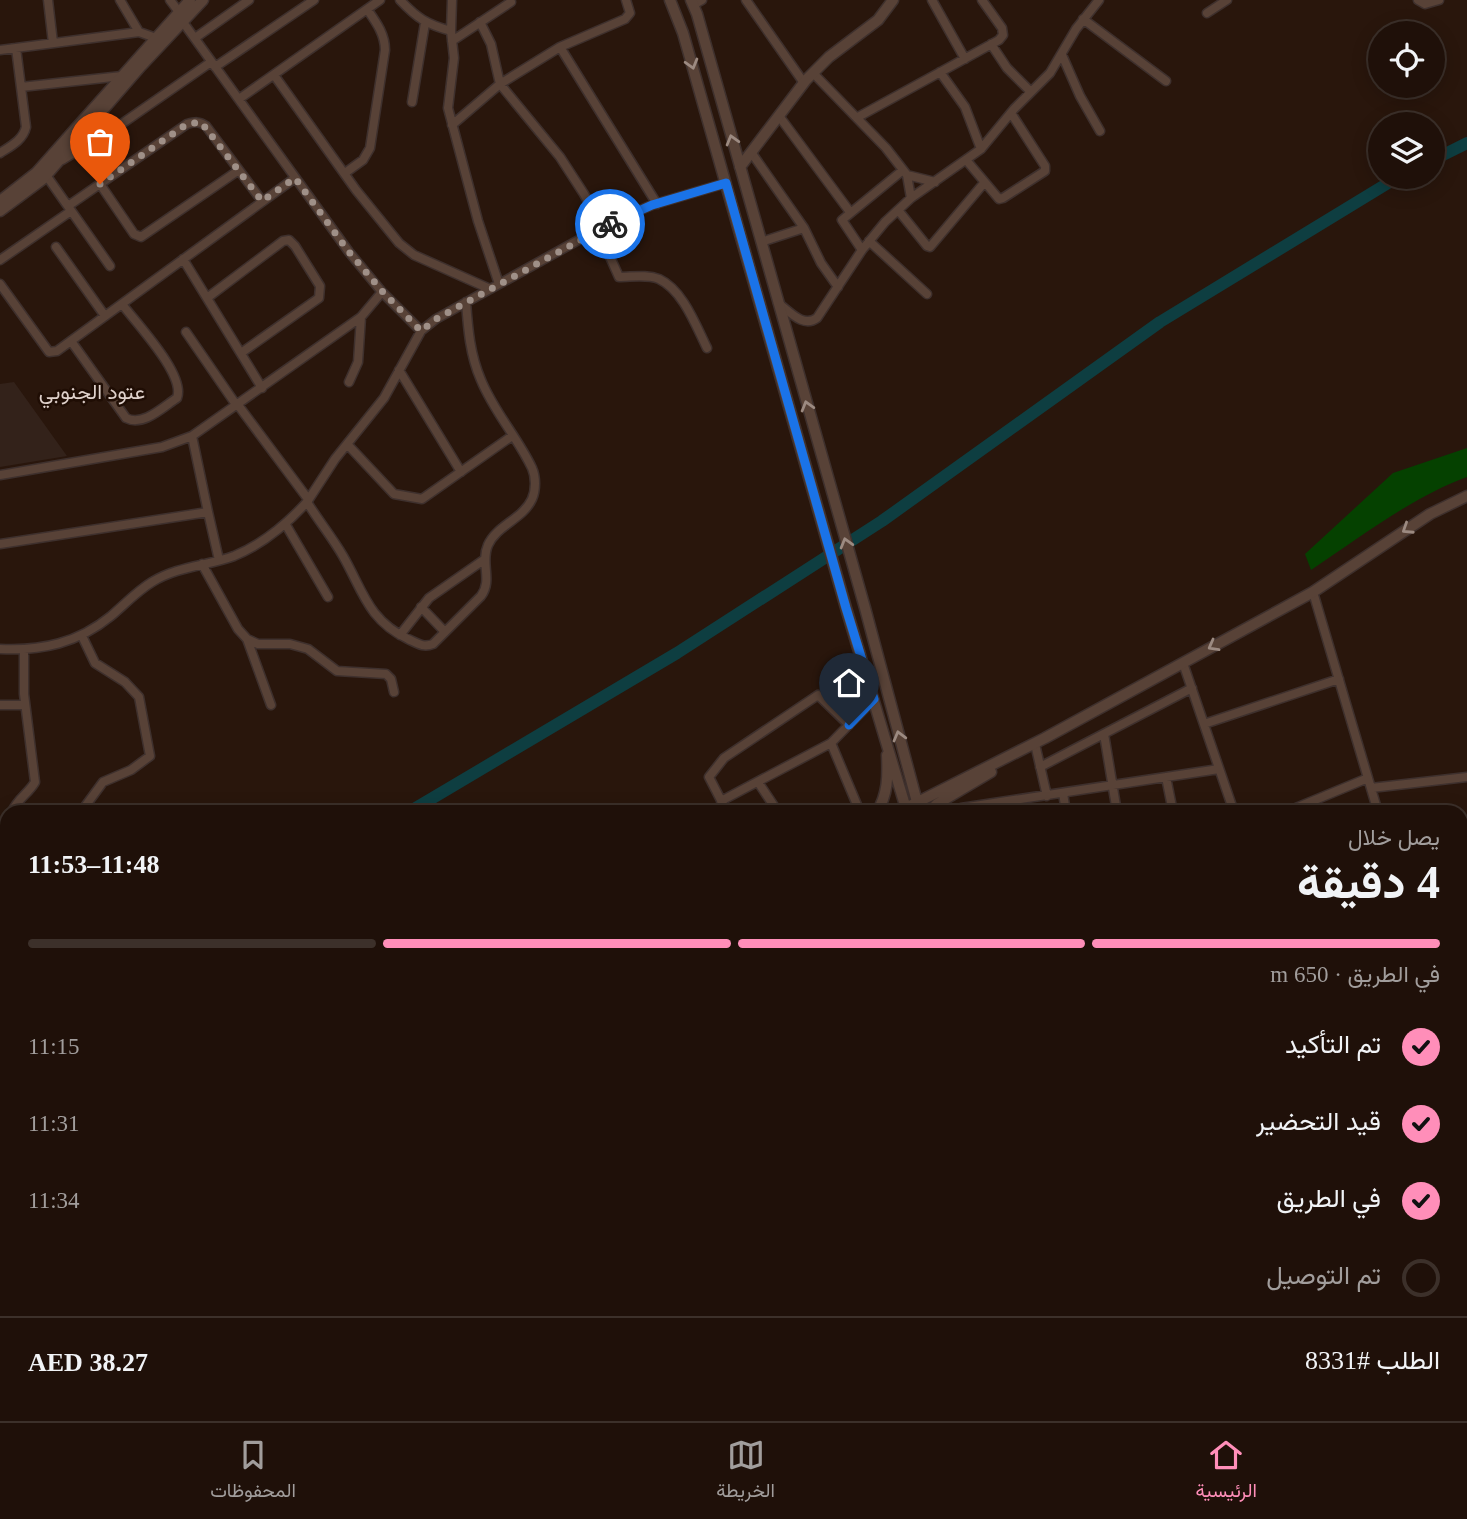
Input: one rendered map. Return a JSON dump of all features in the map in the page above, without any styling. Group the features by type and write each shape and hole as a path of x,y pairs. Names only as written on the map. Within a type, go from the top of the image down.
{"street":[{"path":"48,0 53,43"},
{"path":"120,0 139,32"},
{"path":"170,0 349,252 421,331"},
{"path":"0,211 56,164 190,0"},
{"path":"0,201 36,173 156,38 179,16 203,0"},
{"path":"195,38 249,0"},
{"path":"56,164 314,0"},
{"path":"239,99 380,0"},
{"path":"453,0 451,30 454,58 448,108 478,221 499,284"},
{"path":"452,125 500,84 560,47 625,19 630,13 626,0"},
{"path":"670,0 683,33 846,608 907,805"},
{"path":"746,0 804,83"},
{"path":"932,0 965,59"},
{"path":"858,117 965,59 1003,35 1002,28 982,0"},
{"path":"778,303 803,322 811,322 817,317 869,241 911,198 981,149 1062,55 1083,19 1099,0"},
{"path":"1207,13 1227,0"},
{"path":"1418,0 1425,4 1439,0"},
{"path":"402,1 425,23 451,30"},
{"path":"452,41 511,2"},
{"path":"695,2 865,608 907,805"},
{"path":"740,167 804,83 829,57 878,20 888,2"},
{"path":"345,173 363,160 370,148 385,50 381,31 367,9"},
{"path":"1083,19 1166,81"},
{"path":"480,22 491,44 500,84 560,157 584,194 619,277 660,279 684,305 707,348"},
{"path":"412,102 425,23"},
{"path":"0,50 139,32 156,38"},
{"path":"991,44 1007,68 1031,92"},
{"path":"560,47 657,204"},
{"path":"0,153 25,133 26,127 16,48"},
{"path":"1062,55 1080,96 1100,131"},
{"path":"940,72 965,107 981,149"},
{"path":"813,73 858,117 905,172 911,198"},
{"path":"274,75 399,243 414,255 490,289"},
{"path":"21,87 122,76"},
{"path":"967,161 996,197 1003,198 1046,168 1011,113"},
{"path":"779,116 850,212"},
{"path":"0,260 100,184 187,124 194,122 201,122 206,126 262,201"},
{"path":"751,152 804,229 821,263 838,287"},
{"path":"100,184 134,234 141,237 239,170"},
{"path":"862,250 842,219 905,172"},
{"path":"905,172 935,182"},
{"path":"46,175 110,265"},
{"path":"0,285 49,352 57,351 295,178"},
{"path":"0,649 23,650 56,645 82,636 152,582 172,572 233,556 255,545 286,525 308,501 347,444 384,398 421,331 436,319 600,228 657,204 726,183"},
{"path":"898,210 930,247 984,183"},
{"path":"761,242 804,229"},
{"path":"207,298 283,241 289,240 320,286 319,298 241,353"},
{"path":"869,241 927,294"},
{"path":"56,247 105,316"},
{"path":"183,260 262,388"},
{"path":"0,475 162,447 192,436 361,317 383,292"},
{"path":"186,332 308,501 345,559 364,599 387,628 422,646 428,646 486,589 485,559 488,545 500,528 531,501 535,488 533,470 493,404 474,359 466,302"},
{"path":"71,341 126,418 137,421 145,418 177,398 179,385 172,370 122,304"},
{"path":"349,382 358,362 361,317"},
{"path":"399,370 461,472"},
{"path":"192,436 219,560"},
{"path":"347,444 394,494 422,499 512,436"},
{"path":"916,805 1313,592 1430,514 1467,496"},
{"path":"0,544 208,512"},
{"path":"286,525 328,597"},
{"path":"401,635 421,607 444,586 485,559"},
{"path":"202,564 238,629 247,639 271,705"},
{"path":"1313,592 1376,805"},
{"path":"421,607 445,632"},
{"path":"82,636 95,663 125,681 139,697 150,756 131,771 103,782 86,805"},
{"path":"247,639 258,644 290,644 308,649 337,671 386,674 391,679 394,692"},
{"path":"16,805 35,782 25,705 23,650"},
{"path":"1183,663 1232,805"},
{"path":"1204,724 1339,679"},
{"path":"1040,767 1192,688"},
{"path":"723,805 709,777 724,758 816,696 821,695 849,725"},
{"path":"721,801 831,743 874,699"},
{"path":"0,705 25,705"},
{"path":"1104,734 1116,805"},
{"path":"881,805 888,780 886,737"},
{"path":"936,805 1045,738"},
{"path":"831,743 857,805"},
{"path":"1035,744 1047,796"},
{"path":"985,805 1219,769"},
{"path":"1166,777 1172,805"},
{"path":"1371,788 1467,777"},
{"path":"1303,805 1368,778"},
{"path":"758,782 773,805"},
{"path":"1063,793 1065,805"}],"shaded area":[{"path":"14,382 67,456 0,467 0,384"}],"green space":[{"path":"1467,448 1467,477 1426,495 1311,570 1305,554 1393,473"}],"waterway":[{"path":"1445,154 1467,143"},
{"path":"421,805 677,653 882,521 1160,322 1378,189"}],"way so far":[{"path":"100,184 187,124 201,122 262,201 295,178 349,252 421,331 436,319 610,224"}],"district":[{"name":"عتود الجنوبي","path":"92,392"}],"route":[{"path":"610,224 652,205 726,183 874,699 849,725"}]}
